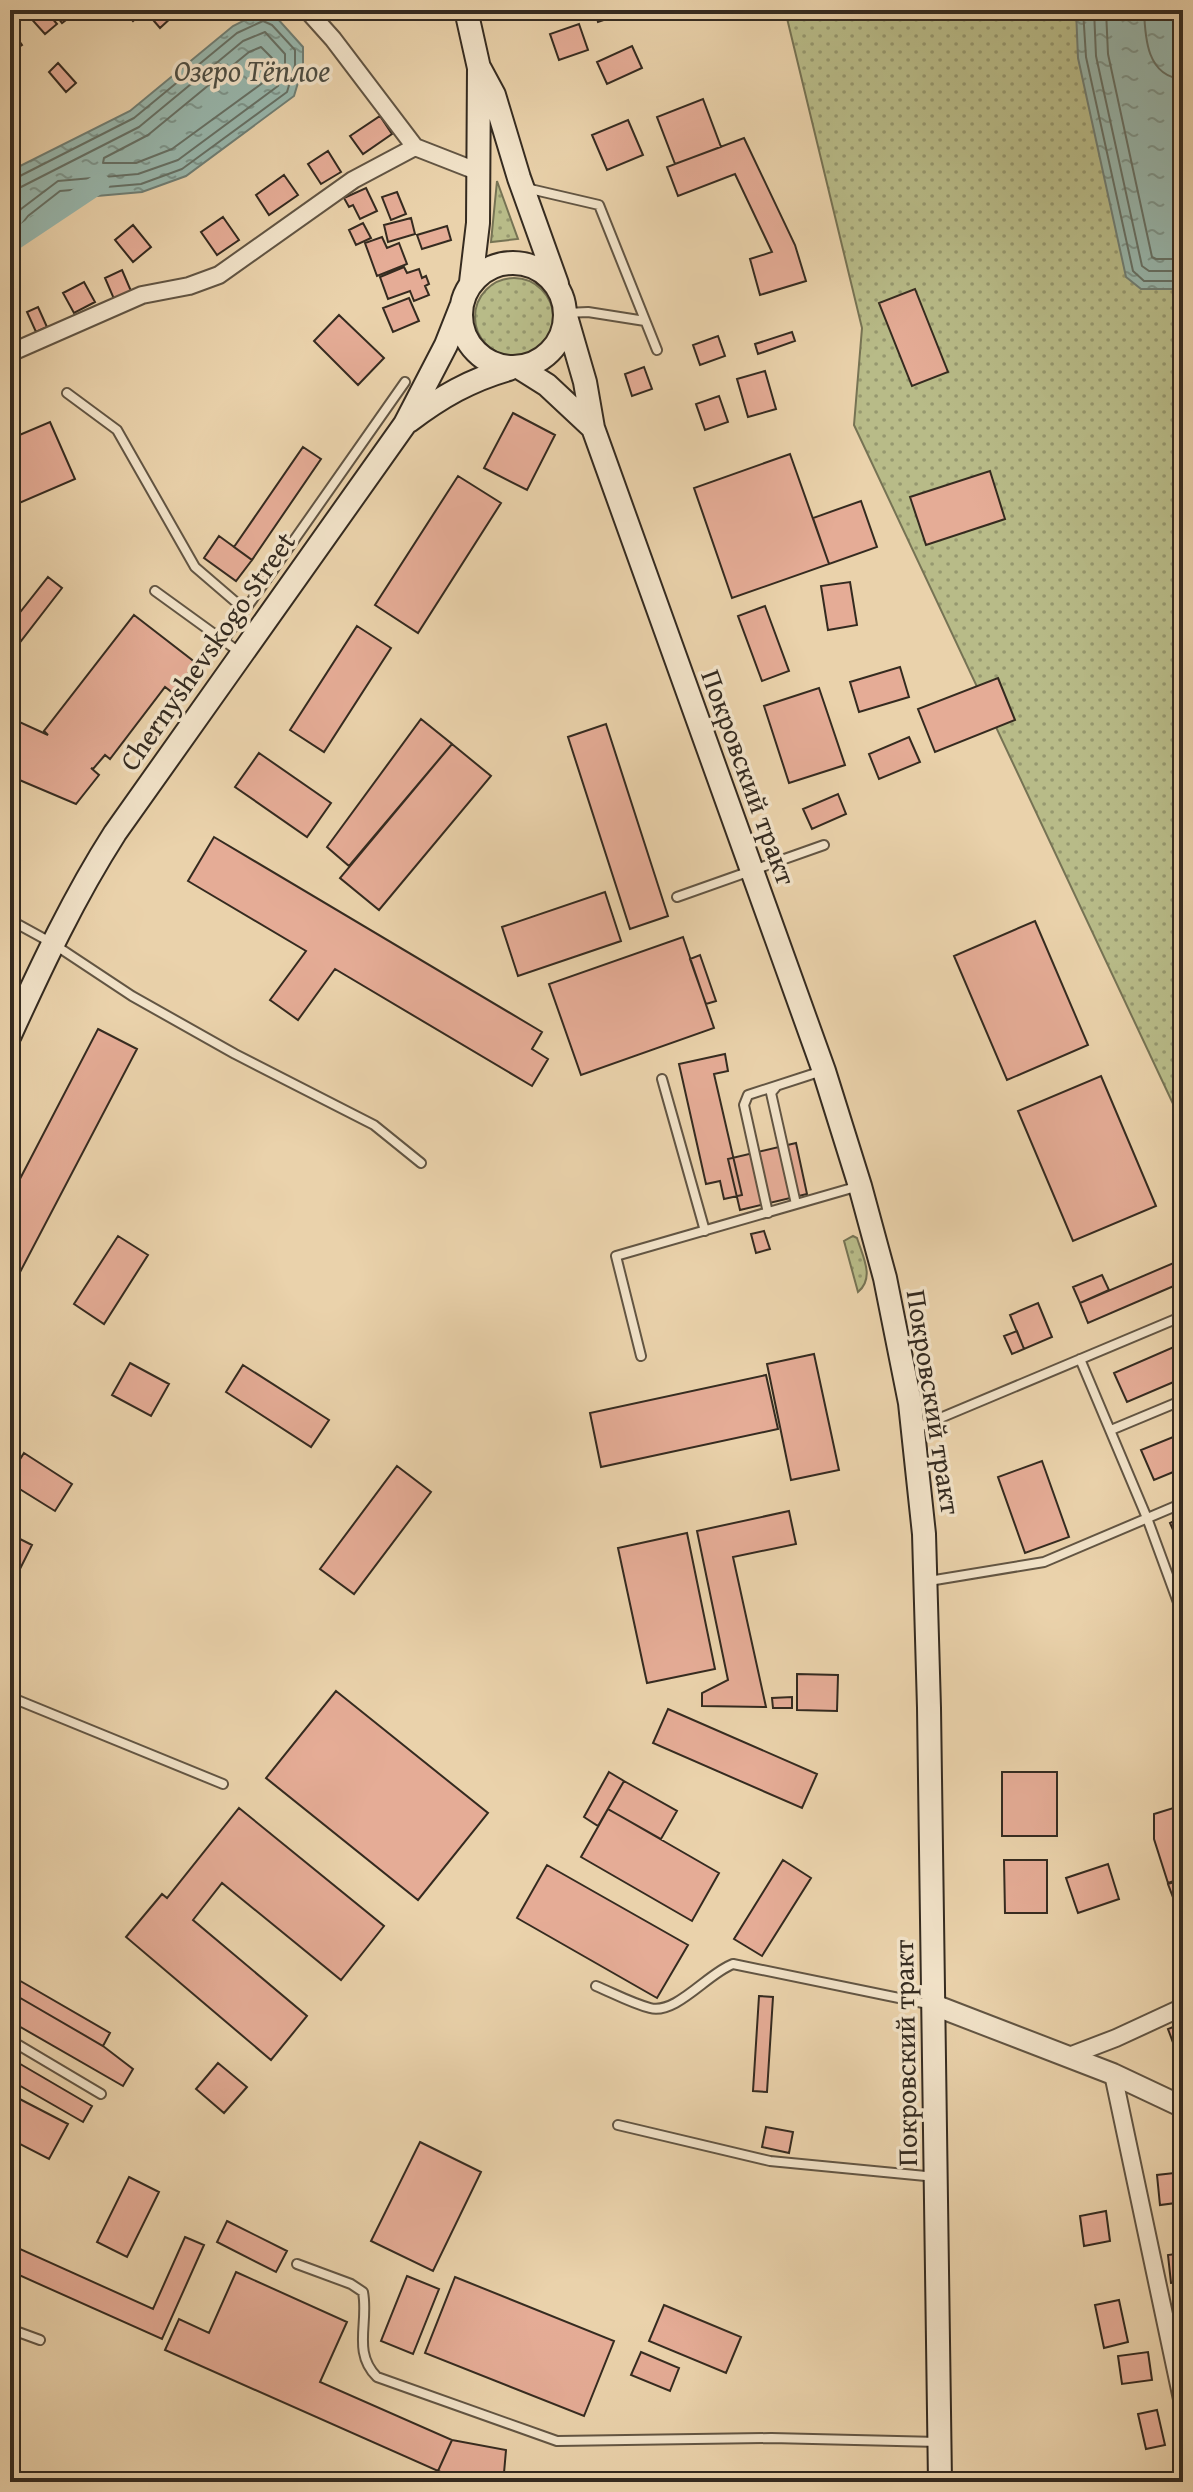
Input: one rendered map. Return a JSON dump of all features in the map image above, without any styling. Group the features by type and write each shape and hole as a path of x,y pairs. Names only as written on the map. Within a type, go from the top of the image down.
{"main road":[{"path":"466,10 479,68 479,172 478,223 471,282 461,307 460,320 469,345 488,362 516,368 547,385 593,428"},
{"path":"405,424 455,389 482,376 537,362 555,346 564,325 565,313 559,291 494,95 479,68"},
{"path":"471,282 493,266 519,263 544,273 559,291"},
{"name":"Chernyshevskogo Street","path":"10,1035 52,943 115,833 405,424 446,345 461,307"},
{"name":"Покровский тракт","path":"565,313 585,382 593,428 824,1071 885,1278 910,1403 924,1534 940,2482"}],"street":[{"path":"307,10 333,39 415,147 479,172"},
{"path":"10,353 142,295 189,286 219,275 353,180 415,147"},
{"path":"934,2005 1113,2074 1183,2107"},
{"path":"1069,2056 1183,2007"},
{"path":"1113,2074 1183,2404"}],"lane":[{"path":"522,187 599,205 657,350"},
{"path":"565,313 588,312 645,321"},
{"path":"224,640 405,382"},
{"path":"67,393 117,430 195,567 245,610"},
{"path":"155,591 242,654"},
{"path":"677,897 824,845"},
{"path":"10,920 52,943 132,996 235,1054 374,1125 421,1163"},
{"path":"768,1213 744,1105 748,1095 824,1071"},
{"path":"662,1079 705,1231"},
{"path":"776,1086 771,1093 796,1204"},
{"path":"641,1356 616,1256 860,1186"},
{"path":"913,1429 1183,1316"},
{"path":"1080,1359 1147,1518 1183,1616"},
{"path":"1111,1430 1183,1400"},
{"path":"925,1582 1044,1562 1183,1503"},
{"path":"10,1697 223,1784"},
{"path":"596,1986 652,2009 662,2009 674,2004 722,1968 733,1964 934,2005"},
{"path":"10,2040 101,2094"},
{"path":"618,2125 770,2161 937,2177"},
{"path":"297,2264 351,2284 363,2292 366,2306 362,2351 365,2366 377,2377 557,2441 771,2438 940,2442"},
{"path":"10,2329 40,2340"}],"green space":[{"path":"785,10 1183,10 1183,1125 854,425 862,328"},
{"path":"497,181 518,239 491,242"},
{"path":"514,278 529,281 541,290 550,302 553,317 550,332 541,344 529,353 514,356 499,353 487,344 478,332 475,317 478,302 487,290 499,281"},
{"path":"853,1236 857,1238 867,1274 858,1292 844,1241"}],"water":[{"name":"Озеро Тёплое","path":"265,10 277,18 303,47 303,66 294,96 186,176 142,192 63,199 33,222 10,252 10,175 14,169 130,111 233,26"},
{"path":"1076,10 1173,10 1183,73 1182,289 1141,289 1126,277 1078,58"}],"building":[{"path":"28,10 45,10 57,24 45,34 26,13"},
{"path":"52,10 79,10 62,23"},
{"path":"123,10 145,10 133,21"},
{"path":"167,10 174,15 160,28 154,21"},
{"path":"595,10 633,10 598,22"},
{"path":"579,24 588,50 559,60 550,34"},
{"path":"10,28 22,45 10,53"},
{"path":"632,46 642,68 607,84 597,62"},
{"path":"58,63 76,83 66,92 49,72"},
{"path":"703,99 721,147 675,164 657,117"},
{"path":"380,116 392,134 363,154 350,136"},
{"path":"628,120 643,155 607,170 592,135"},
{"path":"744,138 795,245 806,281 760,295 750,259 772,252 735,174 678,196 667,167"},
{"path":"328,151 341,172 321,184 308,164"},
{"path":"284,175 298,195 269,215 256,195"},
{"path":"366,188 377,211 360,219 353,205 349,207 344,198"},
{"path":"397,192 406,214 391,220 382,197"},
{"path":"223,217 239,240 217,255 201,232"},
{"path":"411,218 415,234 388,242 384,225"},
{"path":"363,223 371,238 356,245 349,230"},
{"path":"133,225 151,247 133,262 115,240"},
{"path":"447,226 451,240 422,249 417,235"},
{"path":"382,237 387,248 399,243 407,264 377,276 365,243"},
{"path":"404,267 407,273 419,269 422,278 426,276 429,284 425,286 429,295 414,301 410,291 388,299 380,277"},
{"path":"122,270 131,291 114,299 105,278"},
{"path":"84,282 95,302 74,313 63,293"},
{"path":"915,289 948,372 912,386 879,303"},
{"path":"409,298 419,321 393,332 383,308"},
{"path":"38,307 47,327 36,332 27,312"},
{"path":"339,315 384,358 358,385 314,341"},
{"path":"792,332 795,341 758,354 755,344"},
{"path":"718,336 725,356 700,365 693,345"},
{"path":"644,367 652,389 632,396 625,374"},
{"path":"765,371 776,409 748,417 737,379"},
{"path":"719,396 728,422 705,430 696,404"},
{"path":"513,413 555,435 527,490 484,468"},
{"path":"50,422 75,479 10,507 10,439"},
{"path":"303,447 321,459 252,560 234,547"},
{"path":"790,454 829,564 732,598 694,488"},
{"path":"990,471 1005,519 926,545 910,497"},
{"path":"458,476 501,503 418,633 375,605"},
{"path":"861,501 877,547 829,564 813,518"},
{"path":"219,536 252,560 236,581 204,558"},
{"path":"48,577 62,588 21,641 10,632 10,625"},
{"path":"850,582 857,625 828,630 821,586"},
{"path":"765,606 789,671 762,681 738,616"},
{"path":"134,615 196,663 173,693 165,687 110,759 105,755 91,768 99,775 76,804 10,776 10,726 13,719 48,735 44,731"},
{"path":"357,626 391,648 324,752 290,730"},
{"path":"900,667 909,697 859,712 850,682"},
{"path":"998,678 1015,720 935,752 918,709"},
{"path":"819,688 845,765 789,783 764,706"},
{"path":"421,719 452,744 349,866 327,847"},
{"path":"606,724 668,916 630,929 568,737"},
{"path":"909,737 920,762 879,779 869,754"},
{"path":"452,744 491,776 379,910 340,878"},
{"path":"259,753 331,803 307,837 235,787"},
{"path":"838,794 846,814 812,829 803,809"},
{"path":"214,837 542,1032 532,1049 548,1059 532,1086 335,969 298,1020 270,1000 306,951 188,881"},
{"path":"605,892 621,941 518,976 502,927"},
{"path":"1035,921 1088,1045 1007,1080 954,956"},
{"path":"683,937 714,1028 581,1075 549,984"},
{"path":"700,955 716,1001 706,1004 690,959"},
{"path":"98,1029 137,1049 18,1276 10,1272 10,1198"},
{"path":"725,1054 728,1071 714,1074 742,1195 724,1199 720,1181 706,1184 679,1064"},
{"path":"1101,1076 1156,1206 1073,1241 1018,1111"},
{"path":"796,1143 807,1194 740,1210 728,1159"},
{"path":"764,1231 770,1249 756,1253 751,1234"},
{"path":"118,1236 148,1255 104,1324 74,1304"},
{"path":"1183,1259 1183,1282 1088,1323 1080,1303"},
{"path":"1102,1275 1109,1290 1080,1303 1073,1287"},
{"path":"1038,1303 1052,1337 1024,1349 1010,1315"},
{"path":"1017,1331 1024,1349 1012,1354 1004,1336"},
{"path":"1183,1343 1183,1378 1127,1402 1114,1373"},
{"path":"814,1354 839,1470 791,1480 767,1364"},
{"path":"130,1363 169,1384 151,1416 112,1395"},
{"path":"243,1365 329,1420 311,1447 226,1392"},
{"path":"766,1375 778,1429 601,1467 590,1413"},
{"path":"1183,1433 1183,1468 1154,1480 1141,1450"},
{"path":"24,1453 72,1484 55,1511 10,1483 10,1475"},
{"path":"1042,1461 1069,1537 1025,1553 998,1477"},
{"path":"397,1466 431,1492 354,1594 320,1569"},
{"path":"789,1511 796,1544 733,1557 766,1707 702,1706 702,1693 728,1680 697,1531"},
{"path":"1183,1517 1183,1553 1170,1523"},
{"path":"687,1533 715,1669 647,1683 618,1548"},
{"path":"10,1534 32,1545 14,1581 10,1579"},
{"path":"797,1674 838,1675 837,1711 797,1710"},
{"path":"336,1691 488,1813 418,1900 266,1778"},
{"path":"792,1697 792,1708 773,1708 772,1698"},
{"path":"668,1709 817,1774 802,1808 653,1743"},
{"path":"609,1772 624,1781 598,1826 584,1817"},
{"path":"1002,1772 1057,1772 1057,1836 1002,1836"},
{"path":"624,1781 677,1811 661,1839 608,1809"},
{"path":"1183,1805 1183,1878 1168,1883 1154,1839 1154,1814"},
{"path":"239,1808 384,1926 341,1980 222,1883 193,1920 307,2016 271,2060 126,1937 162,1894 167,1898"},
{"path":"608,1809 719,1873 692,1921 581,1857"},
{"path":"783,1860 811,1878 762,1956 734,1939"},
{"path":"1004,1860 1047,1860 1047,1913 1005,1913"},
{"path":"1108,1864 1119,1899 1078,1913 1066,1878"},
{"path":"547,1865 688,1945 657,1998 517,1918"},
{"path":"1183,1879 1183,1924 1168,1884"},
{"path":"10,1975 110,2033 103,2046 10,1992"},
{"path":"10,1992 103,2046 133,2069 123,2086 10,2021"},
{"path":"759,1996 773,1997 767,2092 753,2091"},
{"path":"1183,2023 1183,2045 1175,2048 1168,2029"},
{"path":"10,2058 92,2106 83,2122 10,2080"},
{"path":"218,2063 247,2087 224,2113 196,2089"},
{"path":"10,2094 68,2124 49,2159 10,2139"},
{"path":"766,2127 793,2132 789,2153 762,2147"},
{"path":"420,2142 481,2172 433,2271 371,2241"},
{"path":"10,2169 19,2173 10,2193"},
{"path":"1183,2172 1183,2202 1160,2205 1157,2175"},
{"path":"129,2177 159,2192 127,2257 97,2242"},
{"path":"1106,2211 1110,2241 1084,2246 1080,2216"},
{"path":"227,2221 287,2251 276,2272 217,2242"},
{"path":"185,2237 204,2245 162,2339 10,2271 18,2248 153,2309"},
{"path":"1183,2253 1183,2282 1171,2283 1168,2255"},
{"path":"236,2272 347,2322 320,2382 452,2440 438,2471 165,2350 179,2319 209,2333"},
{"path":"407,2276 439,2289 413,2354 381,2341"},
{"path":"455,2277 614,2341 584,2416 425,2353"},
{"path":"1119,2300 1128,2342 1104,2348 1095,2305"},
{"path":"664,2305 741,2337 726,2373 649,2341"},
{"path":"641,2352 679,2368 670,2391 631,2375"},
{"path":"1148,2352 1152,2380 1122,2384 1118,2356"},
{"path":"1157,2410 1165,2445 1146,2449 1138,2414"},
{"path":"452,2440 506,2450 504,2473 658,2477 658,2482 468,2482 438,2471"}],"waterway":[{"path":"10,243 100,183"}]}
